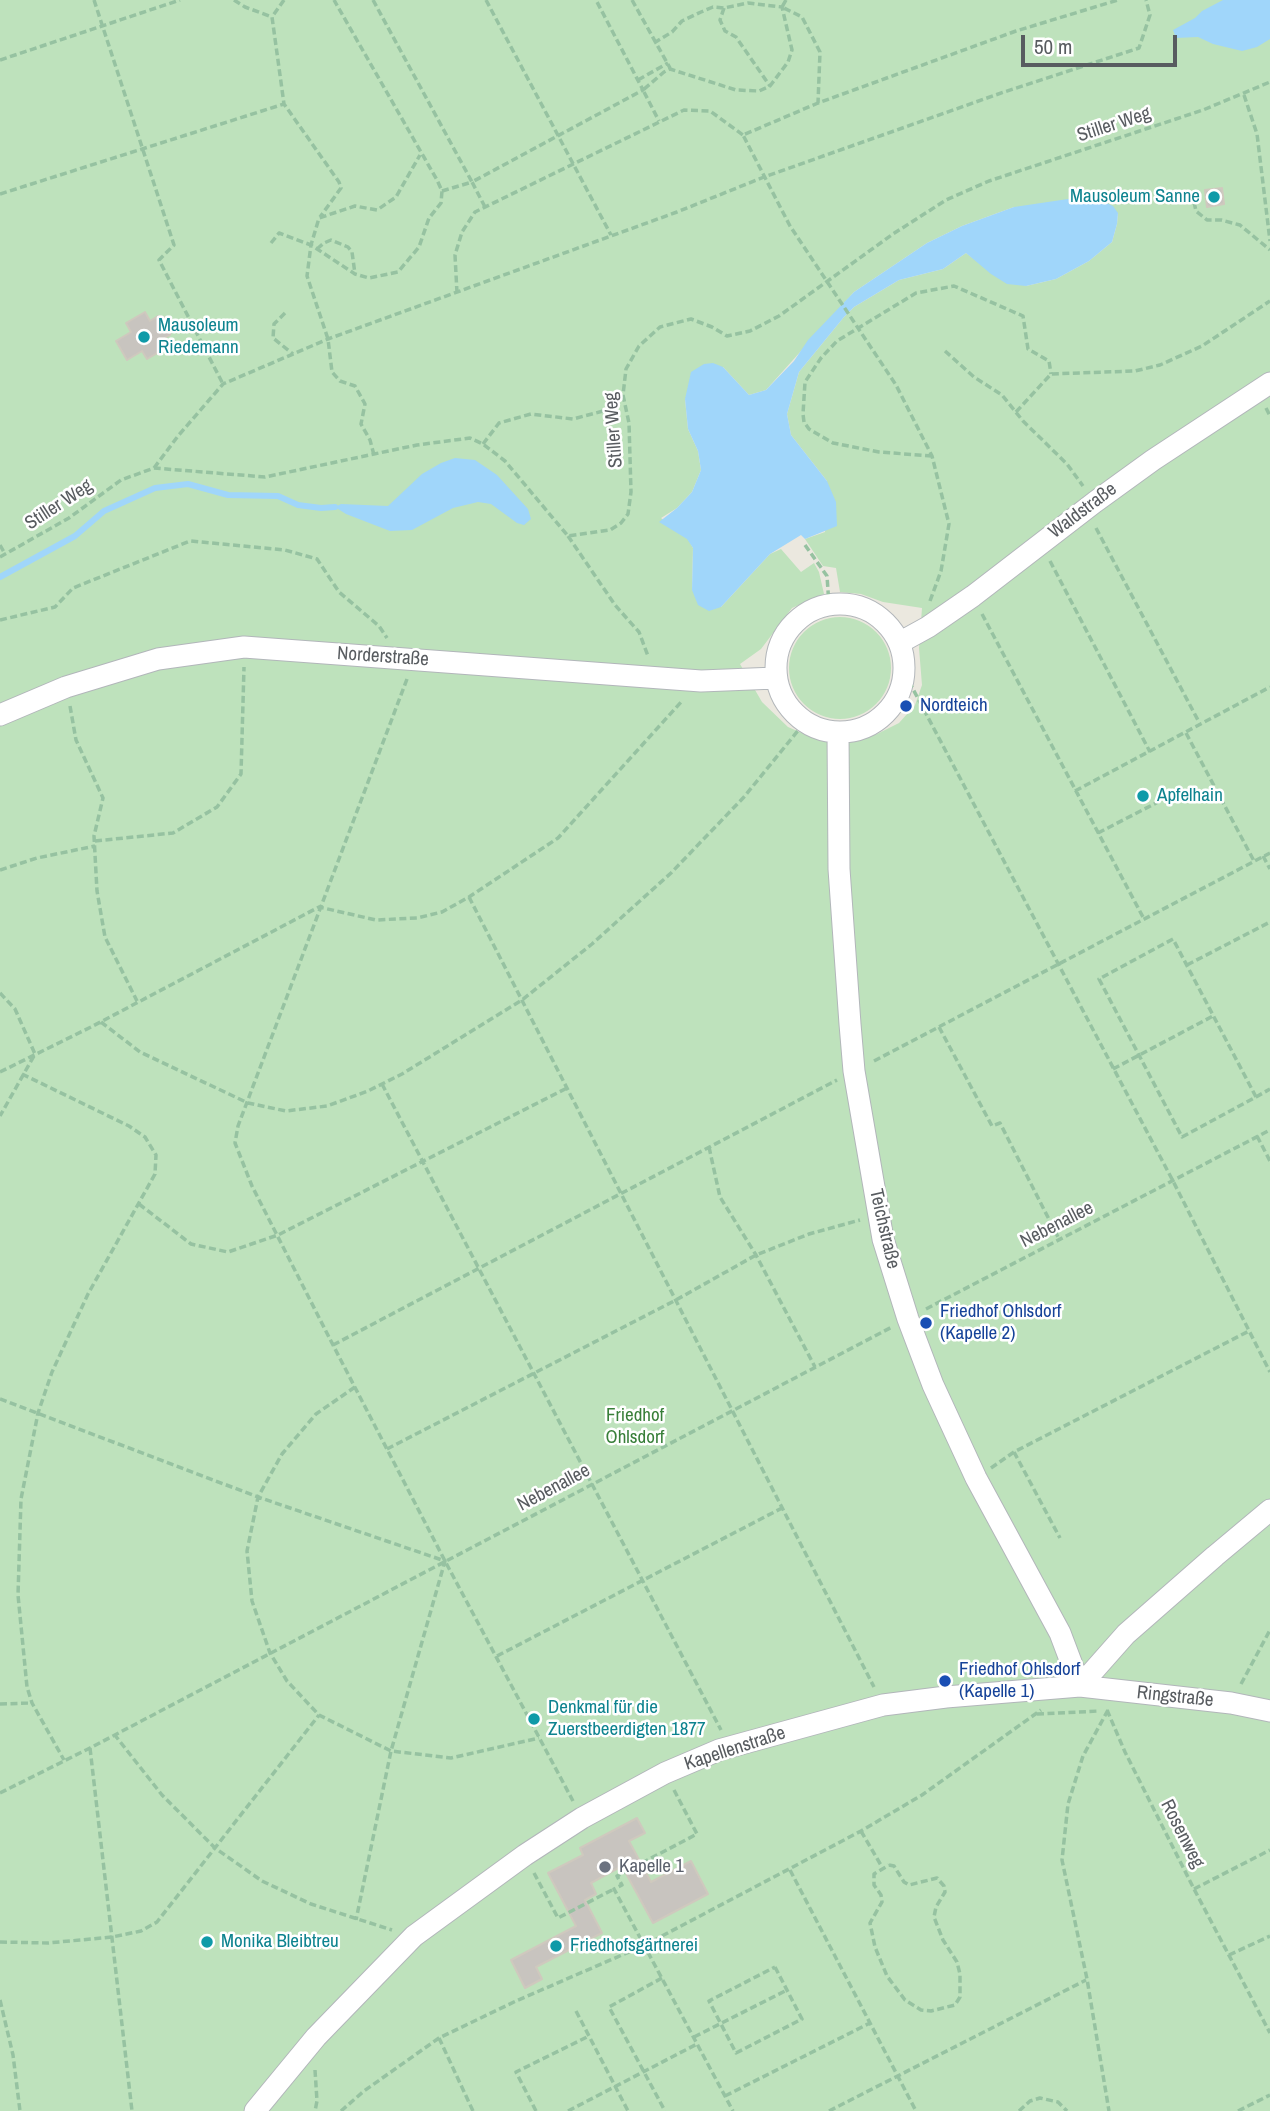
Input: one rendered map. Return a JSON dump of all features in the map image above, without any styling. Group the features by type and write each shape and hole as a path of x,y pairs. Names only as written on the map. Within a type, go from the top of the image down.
{"street":[{"name":"Waldstraße","path":"899,643 973,596 1153,460 1270,383"},
{"path":"846,604 863,608 878,616 890,628 899,643 904,672 900,690 892,706 881,717 861,728 827,731 805,722 786,703 776,678 776,658 782,639 794,623 810,611 829,605 846,604"},
{"name":"Norderstraße","path":"0,715 66,687 158,659 244,647 701,681 776,678"},
{"name":"Teichstraße","path":"838,732 839,869 854,1071 883,1239 908,1319 933,1385 976,1478 1060,1633 1080,1686"},
{"path":"1080,1686 1126,1634 1270,1510"},
{"name":"Ringstraße","path":"1080,1686 1231,1703 1270,1711"},
{"name":"Kapellenstraße","path":"255,2111 316,2037 414,1936 525,1854 582,1818 665,1773 730,1747 883,1706 946,1697 1080,1686"}],"path":[{"path":"94,0 174,245 159,260 223,384"},
{"path":"0,60 180,0"},
{"path":"234,0 245,8 272,17"},
{"path":"284,0 272,17 284,104 341,188 319,218 311,245 307,276 328,339 332,372 340,381 355,386 365,404 361,424 370,440 374,455"},
{"path":"271,243 279,233 311,245 355,274 369,278 398,272 419,247 429,218 441,203 442,191 334,0"},
{"path":"373,0 485,207"},
{"path":"486,0 611,234"},
{"path":"596,0 660,121"},
{"path":"632,0 670,69"},
{"path":"670,69 736,90 759,91 770,86 788,62 792,50 782,7 786,0"},
{"path":"743,135 818,103 1016,31 1118,0"},
{"path":"154,468 223,384 328,339 677,212 764,177 1004,92 1139,48 1150,15 1146,0"},
{"path":"654,43 672,32 682,21 713,7 748,4 782,7 802,17 817,43 820,52 818,103"},
{"path":"724,8 720,20 725,31 736,37 770,86"},
{"path":"638,80 668,63"},
{"path":"442,191 472,182 643,90 670,69"},
{"name":"Stiller Weg","path":"568,536 610,530 628,514 631,454 629,423 623,395 626,369 639,346 660,327 691,319 727,336 750,331 779,316 892,234 935,207 989,181 1244,95 1270,82"},
{"path":"1244,95 1257,134 1270,241"},
{"path":"0,194 284,104"},
{"path":"457,293 455,255 462,232 475,212 684,110 710,111 743,135 790,226 896,385 932,456 949,524 943,561 930,600 928,627"},
{"path":"319,218 355,206 377,210 396,197 421,154"},
{"path":"1194,202 1196,211 1207,220 1240,225 1270,250"},
{"path":"316,250 331,240 348,247 352,252 355,274"},
{"path":"932,456 880,452 833,443 822,438 804,422 805,383 837,341 916,292 954,286 1023,316 1028,349 1049,361 1051,374"},
{"path":"1016,412 1051,374 1135,371 1160,365 1202,346 1270,302"},
{"path":"285,313 274,324 273,338 293,354"},
{"path":"945,351 974,377 1002,395 1067,464 1200,724"},
{"path":"623,395 607,410 573,419 531,414 499,423 483,444 505,461 568,536 615,605 629,618 645,646 653,676"},
{"name":"Stiller Weg","path":"2,555 69,518 121,481 154,468 265,477 416,445 470,438 483,444"},
{"path":"0,620 55,607 73,587 190,541 258,547 285,550 317,559 340,592 379,626 406,659 320,907 235,1135 235,1143 252,1186 355,1387 582,1818"},
{"path":"1041,544 1150,752"},
{"path":"0,545 2,555"},
{"path":"805,545 827,576 829,605"},
{"path":"973,596 1144,919"},
{"path":"0,870 95,843 173,833 217,807 241,774 244,647"},
{"path":"904,672 1173,1181 1270,1372"},
{"path":"0,1072 102,1022 320,907 376,920 417,918 442,912 469,897 558,838 701,681"},
{"path":"66,687 76,740 103,798 95,843 97,891 105,937 137,1002"},
{"path":"1075,791 1270,687"},
{"path":"102,1022 140,1052 248,1102 286,1111 327,1106 382,1084 522,1000 593,944 671,873 744,797 805,722"},
{"path":"1186,733 1254,861"},
{"path":"1098,833 1158,802"},
{"path":"334,1345 1270,853"},
{"path":"1263,856 1270,869"},
{"path":"469,897 883,1706"},
{"path":"1186,965 1270,922"},
{"path":"1256,1097 1173,939 1099,979 1182,1137 1256,1097 1270,1089"},
{"path":"0,993 16,1009 35,1054"},
{"path":"1113,1069 1213,1016"},
{"path":"939,1027 992,1126 1000,1123 1059,1239"},
{"path":"0,1116 35,1054"},
{"path":"23,1074 129,1126 145,1138 156,1155 155,1174 88,1294 52,1372 38,1413 21,1499 18,1595 22,1657 32,1703 64,1760"},
{"path":"382,1084 730,1747"},
{"path":"139,1203 191,1244 228,1252 278,1236 567,1088"},
{"name":"Nebenallee","path":"0,1793 1270,1129"},
{"path":"1257,1136 1270,1161"},
{"path":"709,1147 720,1197 756,1255 815,1367"},
{"path":"387,1449 676,1300 756,1255 809,1234 878,1214"},
{"path":"976,1478 1014,1452 1249,1331"},
{"path":"355,1387 316,1415 282,1454 258,1497 247,1551 251,1601 270,1653 287,1681 319,1715 391,1751 451,1758 539,1738"},
{"path":"0,1399 258,1497 445,1562"},
{"path":"1014,1452 1060,1538"},
{"path":"496,1656 782,1508"},
{"path":"356,1920 391,1751 445,1562"},
{"path":"1231,1703 1270,1630"},
{"path":"0,1704 32,1703"},
{"path":"341,2111 364,2091 439,2038 645,1945 861,1831 922,1795 1046,1707"},
{"path":"1034,1714 1108,1710"},
{"path":"1108,1710 1083,1756 1068,1804 1062,1860 1087,1979 1109,2111"},
{"name":"Rosenweg","path":"1108,1710 1125,1752 1270,2033"},
{"path":"0,1942 48,1943 112,1937 141,1931 157,1922 319,1715"},
{"path":"114,1734 162,1794 215,1848 262,1881 311,1904 414,1936"},
{"path":"90,1748 132,2111"},
{"path":"525,1854 558,1917 622,1885 617,1875 697,1834 665,1773"},
{"path":"861,1831 882,1867"},
{"path":"1194,1889 1270,1850"},
{"path":"894,1866 909,1885 937,1878 944,1886 945,1892 934,1916 943,1940 957,1962 960,1974 960,1997 955,2004 931,2011 921,2010 905,2000 887,1976 870,1930 872,1917 882,1902 874,1874 882,1867 894,1866"},
{"path":"790,1870 916,2111"},
{"path":"614,1889 732,2109 724,2111"},
{"path":"1229,1955 1270,1936"},
{"path":"622,1940 645,1945"},
{"path":"775,1967 787,1990 802,2019 736,2053 709,2001 775,1967"},
{"path":"662,1978 609,2007 664,2111"},
{"path":"829,2111 1087,1979"},
{"path":"694,2037 787,1990"},
{"path":"0,2000 13,2055 20,2111"},
{"path":"576,2011 628,2111"},
{"path":"725,2096 870,2022"},
{"path":"536,2111 516,2072 589,2036"},
{"path":"316,2037 316,2111"},
{"path":"439,2038 473,2111"},
{"path":"568,2111 697,2044"},
{"path":"1238,2111 1270,2095"},
{"path":"1019,2111 1030,2101 1040,2098 1058,2102 1067,2111"}],"green space":[{"name":"Friedhof Ohlsdorf","path":"0,0 1270,0 1270,2111 0,2111","holes":["1014,207 1118,213 1112,242 1089,261 1056,279 1026,286 978,262 966,253 943,269 899,280 854,307 799,372 787,414 791,435 827,481 825,532 805,539 823,566 836,568 840,592 922,608 919,648 922,685 915,705 899,723 855,742 809,736 788,727 762,702 740,664 761,649 792,608 824,594 819,572 814,563 801,572 781,549 770,554 721,607 692,590 693,548 688,539 661,518 677,508 692,492 701,470 698,451 688,429 685,399 723,367 749,395 766,390 854,292 927,243 962,226"]},
{"path":"840,617 859,621 876,632 887,649 891,668 887,687 876,704 859,715 840,719 821,715 804,704 793,687 789,668 793,649 804,632 821,621"}],"water":[{"path":"1223,0 1270,0 1270,39 1257,47 1242,51 1213,44 1198,37 1176,38 1173,30"},
{"path":"1068,199 1098,199 1113,206 1118,213 1117,224 1112,242 1089,261 1056,279 1026,286 1007,284 966,253 943,269 899,280 854,307 844,317 799,372 787,414 791,435 827,481 836,502 837,526 805,539 801,535 770,554 721,607 709,611 698,605 692,590 693,548 687,539 659,522 692,492 701,470 698,451 688,429 685,399 691,372 704,364 713,363 723,367 749,395 766,390 794,361 808,340 854,292 927,243 962,226 1014,207"},
{"path":"455,458 475,460 497,475 528,509 531,519 524,525 517,523 491,504 478,502 453,508 412,530 390,531 335,507 341,504 388,506 422,474"}],"building":[{"name":"Mausoleum Sanne","path":"1222,188 1224,204 1207,207 1205,190"},
{"name":"Mausoleum Riedemann","path":"145,312 150,321 158,316 166,318 172,328 170,335 161,340 166,348 147,359 142,351 127,360 116,341 131,332 126,323"},
{"path":"637,1818 645,1833 629,1841 651,1882 691,1861 708,1894 653,1923 622,1866 591,1883 596,1894 585,1900 602,1933 536,1967 542,1979 525,1988 511,1960 576,1926 548,1873 583,1855 580,1848"}],"waterway":[{"path":"0,577 75,536 104,511 155,488 188,484 228,495 278,496 298,505 335,507"}],"place":[{"name":"Mausoleum Sanne","path":"1214,197"},
{"name":"Mausoleum Riedemann","path":"144,337"},
{"name":"Nordteich","path":"906,706"},
{"name":"Apfelhain","path":"1143,796"},
{"name":"Friedhof Ohlsdorf (Kapelle 2)","path":"926,1323"},
{"name":"Friedhof Ohlsdorf (Kapelle 1)","path":"945,1681"},
{"name":"Denkmal für die Zuerstbeerdigten 1877","path":"534,1719"},
{"name":"Kapelle 1","path":"605,1867"},
{"name":"Monika Bleibtreu","path":"207,1942"},
{"name":"Friedhofsgärtnerei","path":"556,1946"}]}
